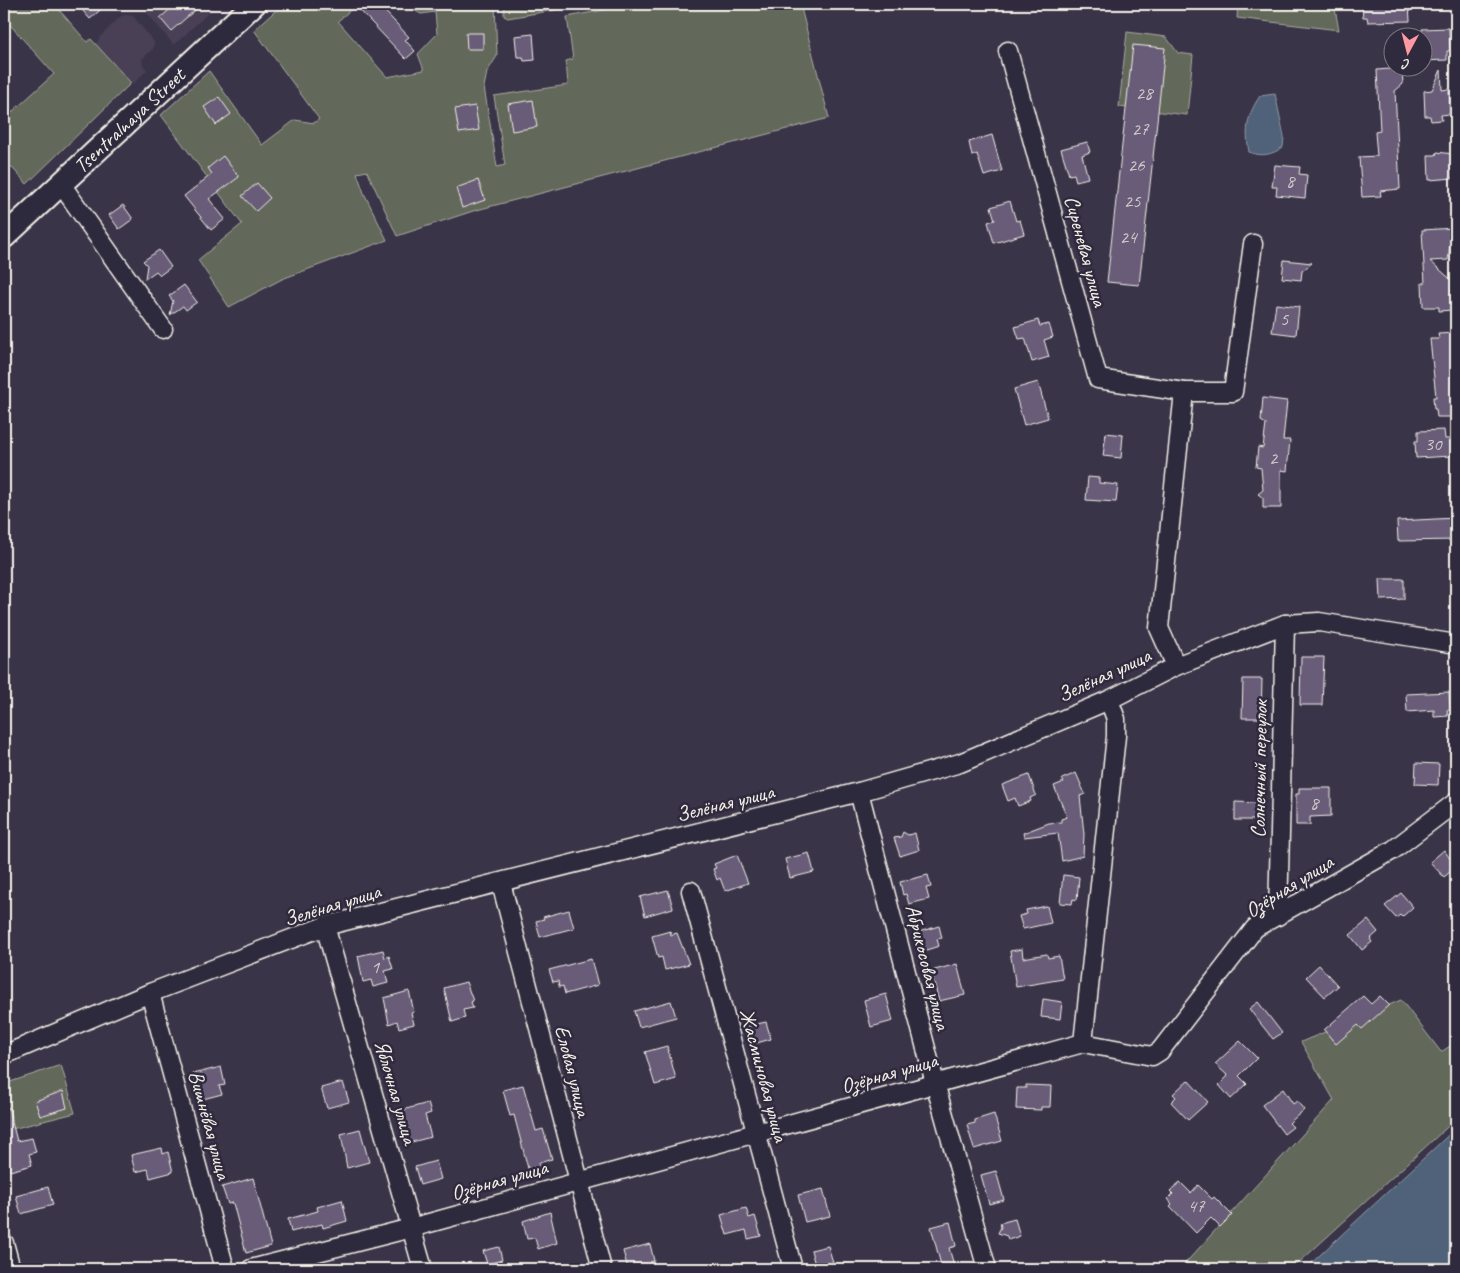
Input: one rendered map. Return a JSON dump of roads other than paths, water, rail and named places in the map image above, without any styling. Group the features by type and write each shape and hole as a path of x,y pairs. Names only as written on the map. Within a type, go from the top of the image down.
{"main road":[{"name":"Tsentralnaya Street","path":"4,237 254,4"}],"street":[{"name":"Сиреневая улица","path":"1008,52 1098,379 1184,392"},
{"path":"61,184 163,329"},
{"path":"1176,666 1159,628 1184,392 1233,392 1253,244"},
{"name":"Зелёная улица","path":"4,1055 150,993 325,926 860,792 960,763 1109,700 1176,666 1284,624 1319,622 1456,644"},
{"name":"Солнечный переулок","path":"1278,916 1284,624"},
{"path":"1083,1043 1116,736 1116,719 1109,700"},
{"name":"Абрикосовая улица","path":"860,792 935,1083 987,1269"},
{"name":"Озёрная улица","path":"251,1269 411,1228 1083,1043 1152,1056 1160,1051 1256,928 1393,850 1456,802"},
{"name":"Еловая улица","path":"501,883 602,1269"},
{"name":"Жасминовая улица","path":"691,891 793,1269"},
{"name":"Яблочная улица","path":"325,926 423,1269"},
{"name":"Вишнёвая улица","path":"150,993 224,1269"},
{"path":"4,1243 11,1269"}],"water":[{"path":"1275,94 1284,136 1283,147 1275,152 1266,154 1249,152 1247,130 1252,110 1260,96"},
{"path":"1456,1128 1456,1269 1305,1269"}]}
